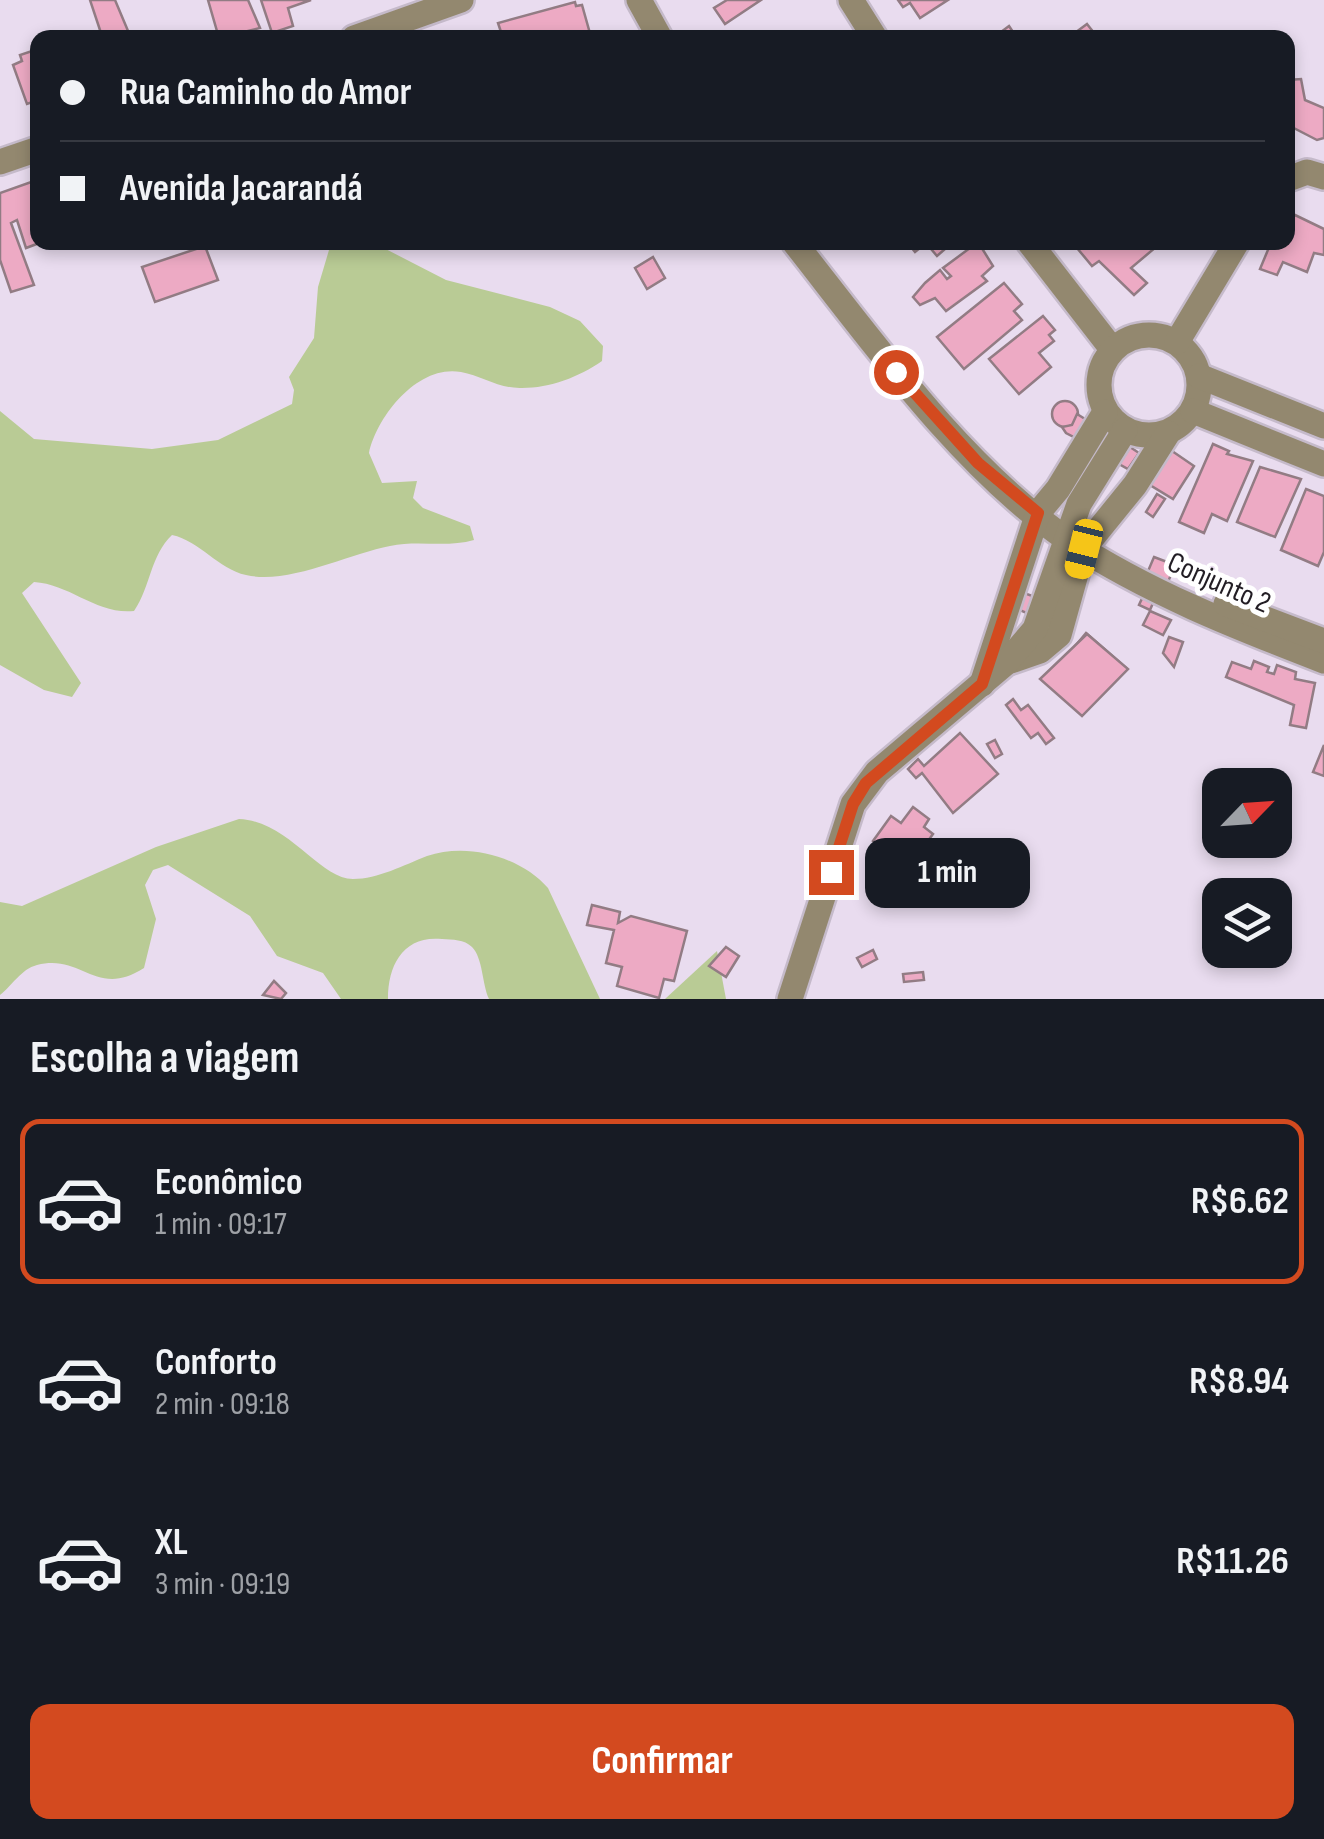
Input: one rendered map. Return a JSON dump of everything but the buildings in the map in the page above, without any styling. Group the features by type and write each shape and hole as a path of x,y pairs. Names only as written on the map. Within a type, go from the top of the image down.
{"street":[{"path":"377,30 461,0"},
{"path":"638,0 655,30"},
{"path":"851,0 869,30"},
{"path":"0,162 30,152"},
{"path":"1295,176 1307,172 1324,177"},
{"name":"Conjunto 2","path":"800,250 896,372 978,463 1074,543 1127,576 1240,618 1324,641"},
{"path":"1036,250 1112,349"},
{"path":"1176,342 1232,250"},
{"path":"1074,543 1135,485 1168,433 1193,411 1199,376 1191,356 1176,342 1154,334 1132,336 1112,349 1100,368 1098,390 1105,412 1125,430 1146,436 1168,433"},
{"path":"1199,376 1324,426"},
{"path":"1193,411 1324,464"},
{"path":"991,672 1038,513 1058,489 1105,412"},
{"path":"790,999 853,804 866,783 991,672 1045,611 1125,430"},
{"name":"Conjunto 2","path":"1240,618 1324,661"}],"green space":[{"path":"329,250 388,250 446,280 550,307 580,321 603,346 602,361 574,377 533,387 514,388 461,372 445,372 415,384 390,409 369,453 382,483 417,481 413,498 423,508 470,526 474,540 390,546 299,572 263,577 236,572 172,535 159,552 134,611 108,608 47,584 34,582 22,593 81,683 72,697 44,690 0,665 0,411 34,439 152,449 218,440 292,404 294,390 289,377 314,338 318,287"},
{"path":"239,819 273,829 340,877 381,874 443,852 476,852 509,861 548,888 600,999 489,999 472,947 458,940 429,939 401,954 391,974 388,999 341,999 323,973 277,956 250,916 168,865 153,870 145,885 156,919 144,968 113,979 66,965 37,965 21,974 0,995 0,902 22,906 156,847"},
{"path":"717,951 726,999 665,999"}],"route":[{"path":"831,872 853,804 866,783 982,684 985,667 1013,600 1038,513 978,463 896,372"}]}
